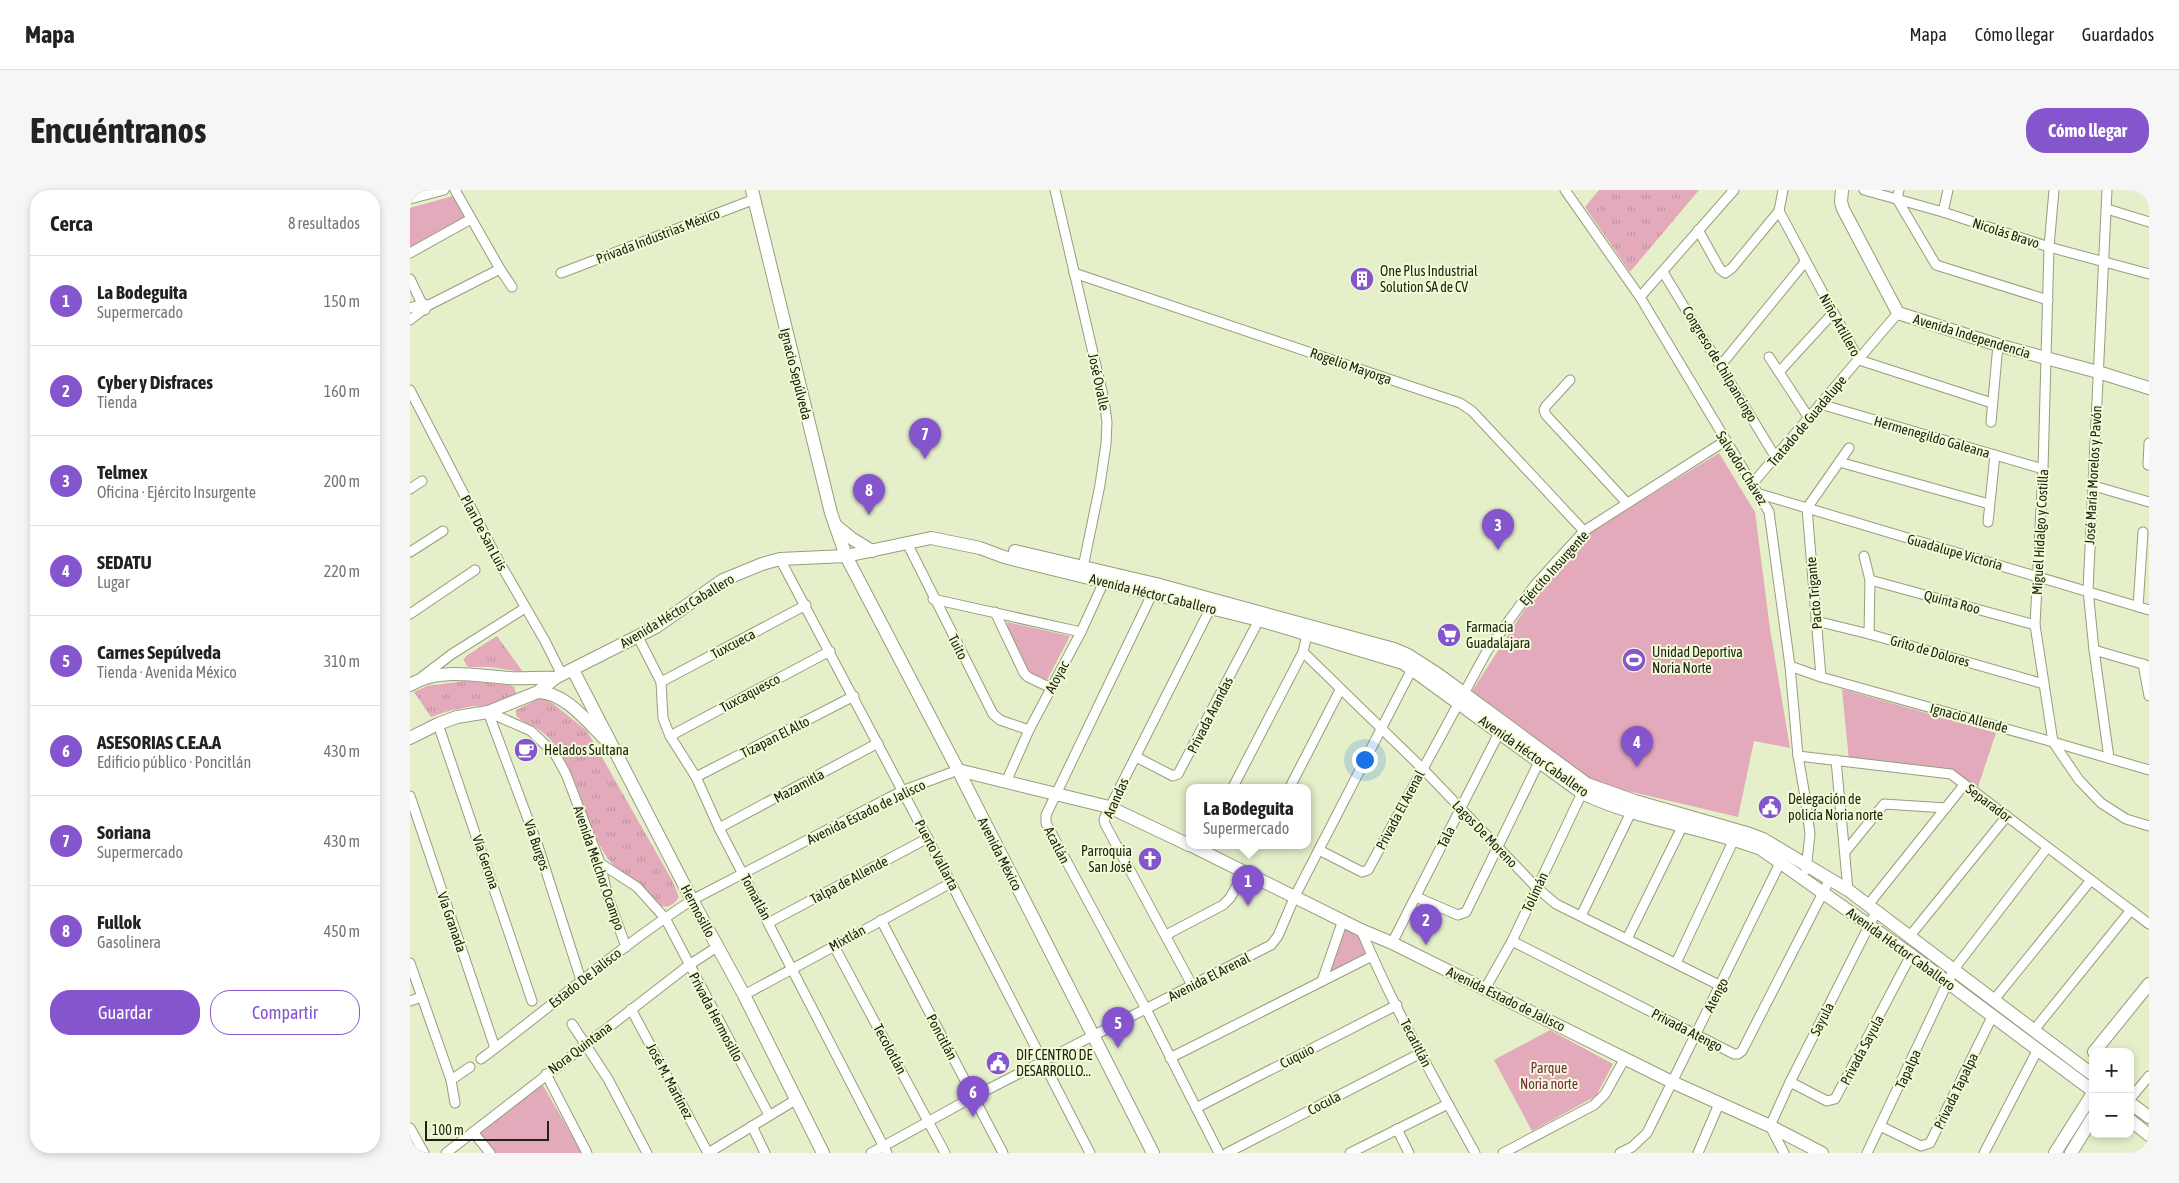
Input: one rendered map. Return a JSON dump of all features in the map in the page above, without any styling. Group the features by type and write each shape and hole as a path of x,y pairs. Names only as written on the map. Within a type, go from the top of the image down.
{"main road":[{"name":"Avenida Independencia","path":"1842,190 1841,202 1843,209 1898,313 1998,345 2149,388"},
{"name":"Ignacio Sepúlveda","path":"753,195 834,524 846,556"},
{"path":"834,524 851,538 872,551"},
{"name":"Avenida Héctor Caballero","path":"563,674 656,627 723,580 762,564 780,559 846,556 931,538 980,548 1004,557 1106,577 1260,616 1408,662 1460,697 1542,759 1582,793 1597,800 1633,806 1736,835 1761,849 1784,857 1806,872 1823,891 1992,1017 2038,1049 2083,1073"},
{"name":"Avenida México","path":"846,556 1095,1036 1153,1153"},
{"name":"Avenida Héctor Caballero","path":"1155,589 1210,609 1260,616"},
{"path":"410,685 422,677 477,674 510,678 563,674"},
{"path":"410,738 457,717 488,712 516,702 538,692 563,674"},
{"name":"Hermosillo","path":"563,674 612,746 744,995 823,1153"},
{"path":"510,678 518,691 516,702"},
{"path":"538,692 552,695 566,703 612,746"},
{"name":"Avenida Héctor Caballero","path":"1460,697 1500,731 1542,759 1587,784 1633,806 1683,825 1736,835"},
{"name":"Avenida Estado de Jalisco","path":"958,770 1109,807 1186,842"},
{"name":"Avenida Estado de Jalisco","path":"1202,849 1361,930 1392,943 1672,1082 1770,1126 1822,1153"},
{"name":"Avenida Héctor Caballero","path":"1806,872 1830,880 1848,890 1954,969 1992,1001 2034,1030 2083,1073 2089,1084"},
{"path":"2098,1048 2149,984"},
{"path":"2055,1153 2092,1093"},
{"path":"2134,1106 2149,1117"},
{"path":"2070,1153 2089,1123"},
{"path":"2134,1123 2149,1134"}],"street":[{"path":"410,199 444,190"},
{"path":"454,190 512,286"},
{"name":"José Ovalle","path":"1055,190 1104,400 1107,422 1100,485 1082,572"},
{"name":"Salvador Chávez","path":"1565,190 1640,297 1725,441 1760,494 1769,512 1790,666 1798,756 1806,796 1810,834 1806,872"},
{"path":"1640,297 1734,190"},
{"path":"1698,230 1720,269 1726,273 1779,211 1783,190"},
{"name":"Nicolás Bravo","path":"1864,190 1898,194 1943,212 2049,247 2149,274"},
{"path":"1943,212 1948,190"},
{"name":"Miguel Hidalgo y Costilla","path":"2054,190 2049,247 2043,469 2035,624 2053,742 2079,780 2101,803 2126,819 2149,826"},
{"name":"José María Morelos y Pavón","path":"2107,190 2088,590 2109,758"},
{"path":"1898,194 1936,265 2048,300"},
{"name":"Privada Industrias México","path":"561,273 753,195"},
{"path":"2107,209 2149,222"},
{"name":"Niño Artillero","path":"1779,211 1832,313 1859,360 1992,403"},
{"path":"410,253 471,219"},
{"path":"1721,366 1805,262"},
{"path":"410,320 425,306 500,269"},
{"name":"Congreso de Chilpancingo","path":"1663,272 1776,458"},
{"name":"Rogelio Mayorga","path":"1074,273 1460,403 1472,411 1584,532"},
{"path":"410,279 425,306"},
{"path":"410,308 425,306"},
{"path":"1779,372 1832,313"},
{"name":"Tratado de Guadalupe","path":"1753,483 1898,313"},
{"path":"1991,422 1998,345"},
{"path":"1770,357 1809,418"},
{"path":"1570,380 1546,406 1544,410 1546,415 1627,503"},
{"name":"Plan De San Luis","path":"410,390 525,608 563,674"},
{"name":"Hermenegildo Galeana","path":"1820,404 2043,469"},
{"name":"Ejército Insurgente","path":"1460,697 1487,650 1534,586 1584,532 1725,441"},
{"path":"2148,464 2149,445"},
{"path":"1807,508 1849,448"},
{"path":"1988,522 1995,455"},
{"path":"1839,462 1989,504"},
{"path":"410,489 422,482"},
{"path":"2094,486 2149,502"},
{"name":"Guadalupe Victoria","path":"1760,494 2088,590 2149,610"},
{"name":"Pacto Trigante","path":"1807,508 1821,677"},
{"path":"410,552 443,531"},
{"path":"2138,607 2145,556 2143,532"},
{"name":"Tuito","path":"907,543 993,714 1000,720 1029,730"},
{"path":"1864,556 1870,580 1869,634"},
{"name":"Puerto Vallarta","path":"780,559 830,650 1090,1153"},
{"path":"410,614 476,570"},
{"name":"Atoyac","path":"1006,782 1029,730 1081,632 1106,577"},
{"name":"Quinta Roo","path":"1870,580 2035,624"},
{"name":"Acatlán","path":"1155,589 1046,815 1047,827 1146,1009 1219,1153"},
{"path":"934,599 1081,632"},
{"name":"Tuxcueca","path":"661,682 806,606"},
{"path":"422,677 452,654 525,608"},
{"name":"Arandas","path":"1192,985 1105,824 1105,815 1210,609"},
{"path":"995,612 1021,670 1028,677 1051,688"},
{"name":"Privada Arandas","path":"1136,757 1173,776 1178,774 1260,616"},
{"name":"Grito de Dolores","path":"1816,621 1869,634 2044,684"},
{"path":"1235,784 1303,652 1308,630"},
{"name":"Tomatlán","path":"638,637 661,682 663,718 670,736 696,777 719,828 770,922 792,969 885,1150"},
{"name":"Tuxcaquesco","path":"670,736 830,650"},
{"path":"2094,650 2146,665 2149,696"},
{"name":"Lagos De Moreno","path":"1303,652 1422,768 1537,888 1556,904 1721,986"},
{"name":"Avenida El Arenal","path":"872,1153 885,1150 929,1121 973,1097 1268,947 1278,936 1295,896 1380,728 1408,662"},
{"name":"Ignacio Allende","path":"1790,666 1821,677 2149,770"},
{"path":"1292,784 1340,690"},
{"name":"Tizapan El Alto","path":"696,777 854,696"},
{"name":"Privada El Arenal","path":"1319,850 1362,872 1370,868 1460,697"},
{"name":"Avenida Melchor Ocampo","path":"488,712 531,731 555,754 566,774 600,863 611,909 626,946"},
{"name":"Vía Burgos","path":"488,712 538,846 581,980"},
{"name":"Vía Gerona","path":"438,724 532,1001"},
{"name":"Tala","path":"1392,943 1500,731"},
{"name":"Mazamitla","path":"719,828 878,743"},
{"name":"Separador","path":"1798,756 1946,772 1957,778 2149,924"},
{"path":"1416,897 1458,915 1466,912 1542,759"},
{"path":"1836,760 1848,890"},
{"name":"Avenida Estado de Jalisco","path":"692,900 902,791 958,770"},
{"name":"Sayula","path":"1770,1126 1868,925 1872,909 1964,785"},
{"name":"Tolimán","path":"1485,989 1512,941 1582,793"},
{"name":"Vía Granada","path":"410,796 495,1048"},
{"path":"1844,852 1884,804 1946,808"},
{"path":"1581,916 1633,806"},
{"path":"1909,937 2007,816"},
{"path":"1627,939 1683,825"},
{"path":"1676,963 1736,835"},
{"name":"Talpa de Allende","path":"770,922 928,838"},
{"name":"Tapalpa","path":"1866,1153 1954,969 2047,848"},
{"name":"Atengo","path":"1620,1153 1632,1147 1648,1133 1784,857"},
{"name":"Privada Hermosillo","path":"600,863 638,887 665,918 769,1115"},
{"path":"1166,935 1223,905 1230,898 1244,872"},
{"name":"Privada Atengo","path":"1512,941 1734,1054 1740,1053 1830,880"},
{"path":"1992,1001 2091,880"},
{"name":"Mixtlán","path":"744,995 951,883"},
{"name":"Estado De Jalisco","path":"481,1058 626,946 692,900"},
{"path":"2034,1030 2131,910"},
{"name":"Poncitlán","path":"881,920 1003,1153"},
{"path":"1322,980 1343,920"},
{"name":"Tecatitlán","path":"1361,930 1372,956 1421,1053 1475,1153"},
{"name":"Tecolotlán","path":"834,946 945,1153"},
{"name":"Nora Quintana","path":"446,1153 631,1009 689,965 717,947"},
{"path":"1170,1058 1372,956"},
{"name":"Privada Sayula","path":"1790,1082 1827,1101 1835,1099 1911,956"},
{"path":"410,962 451,1080 455,1103"},
{"path":"410,1001 421,997"},
{"name":"Cuquio","path":"1196,1108 1397,1005"},
{"name":"José M. Martínez","path":"631,1009 708,1153"},
{"name":"Privada Tapalpa","path":"1880,1126 1921,1146 1930,1143 1992,1017"},
{"path":"572,1024 608,1079 647,1153"},
{"path":"1984,1153 2038,1049"},
{"name":"Cocula","path":"1226,1153 1421,1053"},
{"path":"1502,1153 1594,1105 1605,1094 1625,1058"},
{"path":"451,1080 470,1067"},
{"path":"546,1074 587,1153"},
{"path":"2134,1093 2149,1076"},
{"path":"708,1153 797,1099"},
{"path":"1350,1153 1448,1104"},
{"path":"1698,1153 1719,1104"},
{"path":"752,1126 765,1153"},
{"path":"1770,1126 1784,1153"},
{"path":"410,1128 424,1153"},
{"path":"1397,1129 1409,1153"},
{"path":"473,1132 490,1153"}],"green space":[{"path":"1599,190 1699,190 1630,272 1585,207"},
{"path":"453,196 465,217 410,247 410,208"},
{"name":"Unidad Deportiva Noria Norte","path":"1719,453 1755,512 1770,629 1790,748 1754,741 1738,817 1594,783 1472,691 1538,589 1582,537"},
{"path":"1007,622 1070,636 1047,680 1027,671 1009,632"},
{"path":"497,636 523,672 490,667 469,667 466,665 464,660 466,656"},
{"path":"465,681 510,685 514,687 516,693 511,698 498,703 458,709 431,717 414,692 427,686"},
{"path":"1842,689 1996,733 1977,790 1952,771 1849,761"},
{"path":"541,698 546,698 587,731 673,882 679,897 670,906 662,906 654,901 608,859 597,841 572,776 559,751 544,733 516,715 516,710"},
{"path":"1345,928 1360,936 1367,954 1329,973"},
{"name":"Parque Noria norte","path":"1550,1030 1613,1064 1596,1096 1532,1131 1494,1060"},
{"path":"541,1082 582,1153 494,1153 477,1134"}],"place":[{"name":"One Plus Industrial Solution SA de CV","path":"1362,279"},
{"name":"Soriana","path":"925,459"},
{"name":"Fullok","path":"869,515"},
{"name":"Telmex","path":"1498,550"},
{"name":"Farmacia Guadalajara","path":"1449,635"},
{"name":"Unidad Deportiva Noria Norte","path":"1634,660"},
{"name":"Helados Sultana","path":"526,750"},
{"name":"SEDATU","path":"1637,767"},
{"name":"Delegación de policía Noria norte","path":"1770,807"},
{"name":"Parroquia San José","path":"1150,859"},
{"name":"La Bodeguita","path":"1248,906"},
{"name":"Cyber y Disfraces","path":"1426,945"},
{"name":"Carnes Sepúlveda","path":"1118,1048"},
{"name":"DIF CENTRO DE DESARROLLO…","path":"998,1063"},
{"name":"ASESORIAS C.E.A.A","path":"973,1117"}]}
